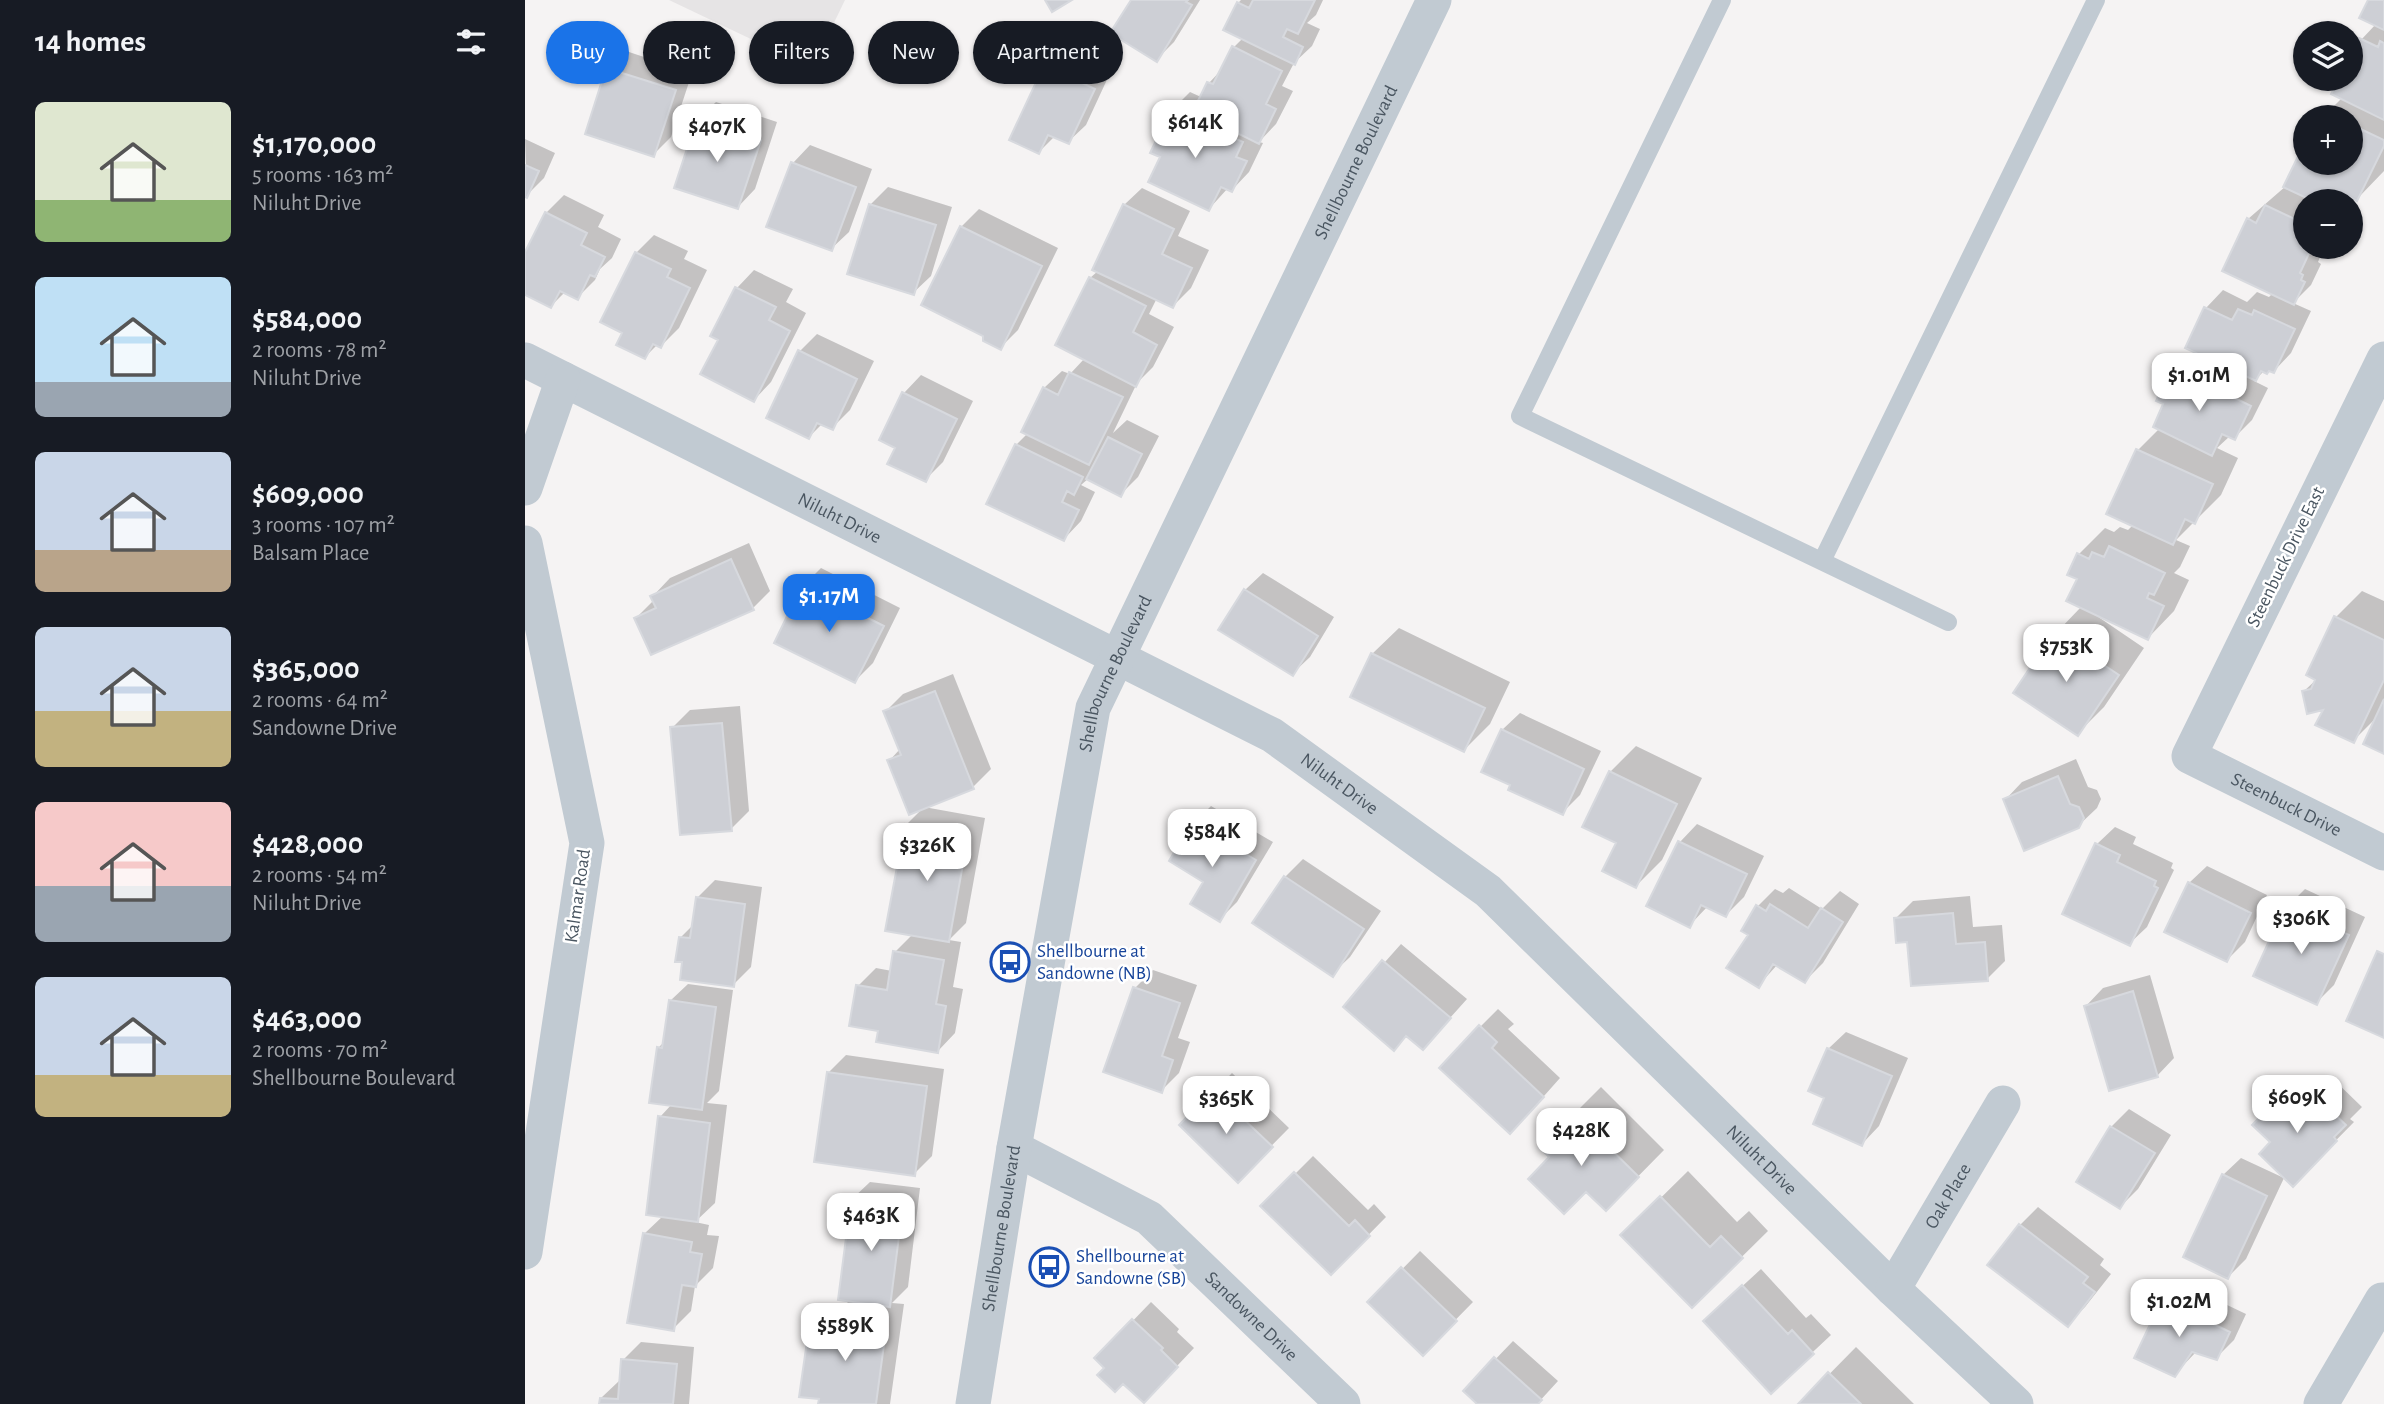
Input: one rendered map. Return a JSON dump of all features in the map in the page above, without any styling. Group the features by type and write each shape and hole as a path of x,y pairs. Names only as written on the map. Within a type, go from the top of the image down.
{"street":[{"name":"Shellbourne Boulevard","path":"973,1404 1014,1148 1093,708 1434,0"},
{"name":"Steenbuck Drive East","path":"2189,756 2384,359"},
{"name":"Niluht Drive","path":"525,360 1272,735 1488,891 1893,1289 2016,1404"},
{"path":"525,488 563,379"},
{"name":"Kalmar Road","path":"525,543 587,843 525,1252"},
{"name":"Steenbuck Drive","path":"2189,756 2384,853"},
{"name":"Oak Place","path":"1893,1289 2003,1103"},
{"name":"Sandowne Drive","path":"1014,1148 1149,1218 1343,1404"},
{"path":"2321,1404 2382,1300"}],"lane":[{"path":"1722,0 1520,416 1948,622"},
{"path":"1822,561 2096,0"}],"shaded area":[{"path":"669,0 845,0 835,21 749,21 749,38 735,31 735,21 713,21"}],"building":[{"path":"1045,0 1072,0 1052,12"},
{"path":"1131,0 1188,0 1186,2 1192,5 1157,62 1123,41 1123,21 1118,21"},
{"path":"1253,0 1315,0 1298,34 1287,29 1283,37 1303,47 1295,65 1223,30 1237,2 1249,8"},
{"path":"2368,0 2384,0 2384,30 2359,18"},
{"path":"2363,40 2378,47 2380,41 2384,43 2384,120 2363,110 2363,105 2353,105 2331,94 2333,91 2363,91"},
{"path":"1232,46 1282,71 1266,104 1276,109 1259,144 1193,111 1207,82 1213,84"},
{"path":"629,75 643,80 643,84 657,84 676,90 654,157 585,134 601,84 629,84"},
{"path":"1035,84 1084,84 1095,89 1069,144 1048,135 1039,154 1009,140"},
{"path":"1171,109 1243,142 1236,157 1247,161 1232,192 1221,187 1209,211 1148,182 1160,157 1150,153"},
{"path":"697,118 761,140 738,209 674,188"},
{"path":"2363,130 2384,140 2384,146 2363,189 2293,189 2293,192 2283,187 2293,167 2293,175 2363,175"},
{"path":"791,162 856,187 832,251 766,227"},
{"path":"525,165 539,171 527,198 525,197"},
{"path":"869,204 936,225 914,295 847,274"},
{"path":"1123,204 1174,229 1162,254 1192,268 1173,308 1092,270"},
{"path":"2265,205 2293,218 2293,259 2306,259 2300,273 2303,275 2301,280 2305,282 2294,305 2222,271 2247,218 2256,223"},
{"path":"545,212 587,233 581,245 605,257 595,277 590,275 578,300 560,291 551,308 525,295 525,252"},
{"path":"960,226 1042,266 1001,350 983,341 983,336 921,305"},
{"path":"635,252 671,269 667,277 690,288 661,348 653,344 645,359 616,345 622,333 600,322"},
{"path":"1089,277 1146,306 1133,332 1157,345 1136,387 1055,345"},
{"path":"735,287 776,307 769,320 790,331 754,402 700,374 718,340 710,336"},
{"path":"2204,307 2232,320 2238,309 2252,315 2254,310 2295,329 2274,373 2261,371 2256,381 2185,348"},
{"path":"798,350 857,379 833,430 817,423 809,439 766,418"},
{"path":"1069,372 1123,397 1089,465 1021,432 1043,387 1058,395"},
{"path":"2182,372 2251,406 2235,440 2222,434 2212,456 2153,427 2163,404 2156,401 2166,379 2176,384"},
{"path":"902,392 957,419 926,482 887,464 895,448 879,440"},
{"path":"1108,437 1142,454 1121,497 1086,479"},
{"path":"1015,444 1083,477 1074,495 1067,491 1062,502 1079,510 1064,541 986,504"},
{"path":"2136,449 2213,484 2195,524 2185,519 2173,545 2106,514"},
{"path":"2109,546 2165,573 2154,595 2149,593 2147,598 2164,606 2148,640 2066,601 2077,579 2067,575 2077,553 2089,559 2092,552 2104,557"},
{"path":"731,559 754,610 651,655 634,618 656,608 650,596"},
{"path":"802,585 884,626 855,683 774,643"},
{"path":"1244,589 1318,636 1293,676 1218,630"},
{"path":"2334,616 2384,640 2384,680 2354,743 2315,725 2323,710 2307,714 2302,691 2311,689 2315,680 2306,675"},
{"path":"2054,632 2119,675 2078,736 2013,693"},
{"path":"1371,653 1485,708 1464,752 1350,697"},
{"path":"935,691 974,789 909,815 887,760 901,755 883,711"},
{"path":"2384,699 2384,754 2363,744"},
{"path":"722,723 732,831 680,835 670,727"},
{"path":"1501,729 1584,769 1563,815 1508,790 1510,785 1481,772"},
{"path":"1609,771 1677,804 1636,888 1602,871 1616,843 1582,827"},
{"path":"2058,776 2070,804 2079,807 2084,818 2079,828 2024,851 2003,799"},
{"path":"1192,822 1256,860 1220,922 1190,904 1203,882 1169,861"},
{"path":"905,824 968,836 949,942 885,931"},
{"path":"1678,841 1747,874 1726,917 1701,905 1690,928 1646,906"},
{"path":"2095,843 2120,855 2117,862 2156,881 2154,886 2158,888 2130,946 2062,914"},
{"path":"1284,876 1364,929 1333,977 1252,923"},
{"path":"2188,882 2251,913 2227,962 2164,932"},
{"path":"696,897 745,904 734,987 680,980 682,962 675,962 679,937 690,938"},
{"path":"1770,904 1808,928 1821,908 1843,922 1805,983 1773,964 1759,988 1726,968 1748,935 1741,931 1756,905 1766,911"},
{"path":"2285,906 2349,935 2317,1005 2253,976"},
{"path":"1953,913 1956,944 1985,942 1988,981 1911,986 1907,942 1896,943 1894,918"},
{"path":"893,951 944,960 936,1004 946,1006 938,1053 876,1042 878,1031 849,1026 856,985 887,990"},
{"path":"2377,951 2384,954 2384,1038 2346,1021"},
{"path":"1382,960 1451,1018 1423,1050 1406,1036 1394,1051 1343,1007"},
{"path":"1133,987 1180,1003 1162,1056 1173,1060 1162,1093 1103,1072"},
{"path":"2133,991 2158,1077 2109,1091 2084,1006"},
{"path":"669,1000 716,1007 702,1110 649,1103 657,1047 662,1048"},
{"path":"1479,1025 1497,1042 1492,1048 1544,1097 1510,1134 1439,1068"},
{"path":"1827,1048 1892,1076 1862,1146 1813,1124 1824,1098 1808,1091"},
{"path":"827,1072 927,1086 915,1176 814,1162"},
{"path":"1213,1090 1273,1147 1238,1183 1179,1125"},
{"path":"2285,1091 2301,1106 2313,1094 2346,1125 2334,1137 2337,1141 2293,1187 2259,1154 2270,1142 2252,1125"},
{"path":"1573,1112 1639,1177 1606,1211 1586,1192 1564,1214 1528,1179 1549,1157 1539,1147"},
{"path":"658,1116 710,1123 698,1222 646,1215"},
{"path":"2110,1126 2155,1153 2120,1209 2076,1182"},
{"path":"1294,1172 1349,1226 1355,1220 1370,1236 1331,1275 1260,1206"},
{"path":"2222,1174 2267,1196 2228,1279 2183,1257"},
{"path":"1660,1196 1710,1247 1721,1236 1743,1258 1692,1308 1620,1235"},
{"path":"851,1199 903,1205 890,1307 838,1300"},
{"path":"2019,1224 2088,1277 2083,1283 2095,1292 2068,1327 1987,1265"},
{"path":"643,1233 692,1242 690,1252 702,1254 696,1287 682,1285 674,1331 627,1323"},
{"path":"1401,1267 1457,1321 1423,1356 1367,1302"},
{"path":"1742,1285 1788,1334 1792,1330 1814,1354 1771,1394 1703,1321"},
{"path":"2162,1299 2230,1332 2217,1360 2192,1352 2175,1377 2134,1358"},
{"path":"834,1314 887,1322 876,1404 818,1404 819,1399 799,1397 807,1341 830,1344"},
{"path":"1132,1319 1163,1348 1161,1350 1178,1367 1144,1403 1123,1384 1115,1392 1097,1375 1104,1368 1094,1358"},
{"path":"1494,1357 1542,1400 1538,1404 1477,1404 1463,1391"},
{"path":"621,1359 677,1364 673,1404 599,1404 600,1398 618,1399"},
{"path":"1828,1372 1861,1404 1798,1404"}],"place":[{"name":"Shellbourne at Sandowne (NB)","path":"1010,962"},
{"name":"Shellbourne at Sandowne (SB)","path":"1049,1267"}]}
